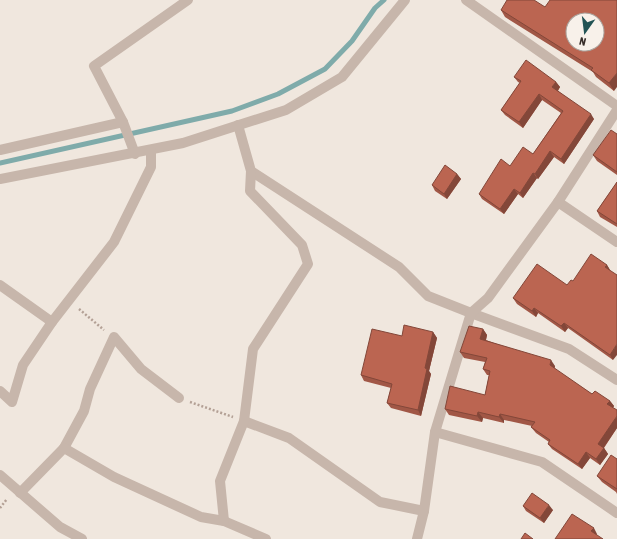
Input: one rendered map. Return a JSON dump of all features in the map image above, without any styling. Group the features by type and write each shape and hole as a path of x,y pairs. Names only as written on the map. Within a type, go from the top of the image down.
{"street":[{"path":"135,154 123,122 94,66 188,0"},
{"path":"0,179 135,154 183,143 286,110 342,77 405,0"},
{"path":"466,0 617,106"},
{"path":"417,539 424,511 435,432 471,313 488,298 558,202 617,110"},
{"path":"0,150 123,122"},
{"path":"224,521 220,481 244,421 253,349 308,264 302,245 250,192 251,170 238,125"},
{"path":"0,391 12,402 23,365 68,300 114,242 151,167 151,150"},
{"path":"251,170 399,267 428,296 569,349 617,380"},
{"path":"558,202 617,242"},
{"path":"0,285 52,322"},
{"path":"20,493 64,448 84,411 90,389 114,338 141,369 179,398"},
{"path":"244,421 289,438 380,502 424,511"},
{"path":"435,432 542,462 617,513"},
{"path":"64,448 114,477 201,517 224,521 266,539"},
{"path":"0,475 60,527 82,539"}],"path":[{"path":"68,300 114,338"},
{"path":"179,398 244,421"}],"building":[{"path":"507,0 534,0 545,7 550,0 617,0 617,73 609,83 591,70 593,68 568,52 605,52 605,12 565,12 565,50 501,10"},
{"path":"526,60 556,82 552,87 591,114 561,159 550,151 520,193 514,189 500,209 479,194 501,159 510,166 523,147 533,154 563,111 539,94 519,122 501,110 521,81 514,77"},
{"path":"611,130 617,134 617,172 593,155"},
{"path":"445,165 457,174 444,194 432,185"},
{"path":"617,182 617,224 597,211"},
{"path":"591,254 607,265 605,267 617,275 617,344 610,355 564,323 561,326 534,308 532,311 513,298 537,264 567,285 571,280 573,281"},
{"path":"404,325 433,332 418,410 387,403 392,384 361,375 372,329 402,336"},
{"path":"469,326 483,329 480,339 551,360 550,365 592,394 595,391 610,401 607,404 617,410 617,416 598,444 604,448 596,459 586,452 578,464 548,444 550,440 531,427 535,422 500,414 499,417 478,412 477,416 445,409 450,386 485,395 490,371 483,369 487,358 460,352"},
{"path":"611,455 617,459 617,489 597,476"},
{"path":"532,493 549,505 540,518 523,506"},
{"path":"572,514 594,528 591,531 603,539 555,539"},
{"path":"525,533 533,539 521,539"}],"waterway":[{"path":"0,163 232,111 278,94 325,69 352,41 375,8 384,0"}]}
